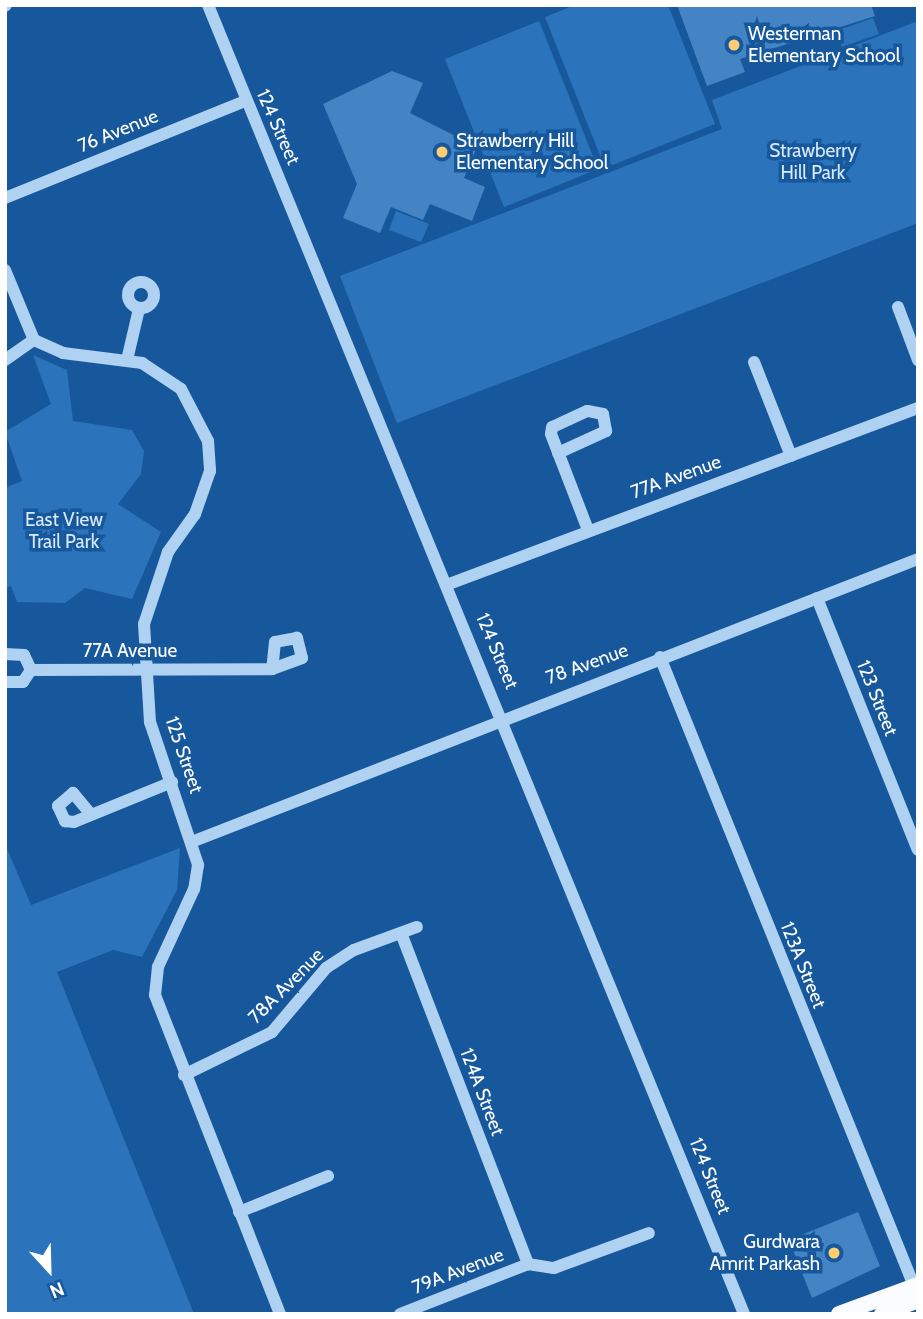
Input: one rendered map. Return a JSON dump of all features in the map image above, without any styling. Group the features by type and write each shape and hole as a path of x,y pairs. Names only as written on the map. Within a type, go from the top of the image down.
{"main road":[{"path":"839,1314 917,1290"},
{"path":"880,1314 917,1290"}],"street":[{"name":"124 Street","path":"208,5 245,101 504,717 744,1314"},
{"name":"76 Avenue","path":"5,198 245,101"},
{"path":"5,270 34,340 5,360"},
{"path":"898,307 918,360"},
{"path":"127,359 139,309"},
{"name":"125 Street","path":"34,340 62,353 127,359 181,389 208,441 210,471 195,514 154,583 144,671 150,722 194,841 194,889 158,967 155,995 184,1076 280,1314"},
{"path":"754,362 791,456"},
{"name":"77A Avenue","path":"449,584 918,408"},
{"path":"558,453 606,431 603,414 587,411 552,426 558,453 588,530"},
{"name":"78 Avenue","path":"194,841 504,717 918,559"},
{"name":"123 Street","path":"817,598 918,850"},
{"path":"5,654 24,655 31,670"},
{"name":"123A Street","path":"660,657 917,1290"},
{"name":"77A Avenue","path":"5,682 23,682 31,670 272,669"},
{"path":"89,812 172,782"},
{"name":"78A Avenue","path":"184,1076 272,1032 326,968 417,927"},
{"name":"124A Street","path":"401,933 528,1264"},
{"path":"239,1212 328,1176"},
{"name":"79A Avenue","path":"400,1314 528,1264 554,1268 649,1233"}],"green space":[{"path":"575,5 668,5 715,124 605,168 545,17"},
{"path":"873,18 879,34 842,47 836,31"},
{"path":"539,21 598,169 504,207 445,59"},
{"name":"Strawberry Hill Park","path":"918,21 918,223 397,423 340,276 722,129 712,100"},
{"path":"396,211 429,224 421,242 389,230"},
{"name":"East View Trail Park","path":"33,355 67,370 73,421 132,430 144,451 141,474 118,504 161,532 132,599 85,588 65,603 17,602 11,586 5,588 5,488 22,481 5,432 51,404"},
{"path":"5,844 31,905 180,848 177,890 142,957 113,950 57,972 194,1314 5,1314"}],"building":[{"name":"Westerman Elementary School","path":"677,5 871,5 875,16 740,59 745,72 707,86"},
{"name":"Strawberry Hill Elementary School","path":"392,71 423,83 410,113 477,147 464,178 485,187 472,221 430,204 423,220 391,207 380,233 343,218 357,184 323,104"},
{"name":"Gurdwara Amrit Parkash","path":"858,1212 880,1266 812,1298 789,1240"}],"place":[{"name":"Westerman Elementary School","path":"734,45"},
{"name":"Strawberry Hill Elementary School","path":"442,152"},
{"name":"Gurdwara Amrit Parkash","path":"834,1253"}]}
